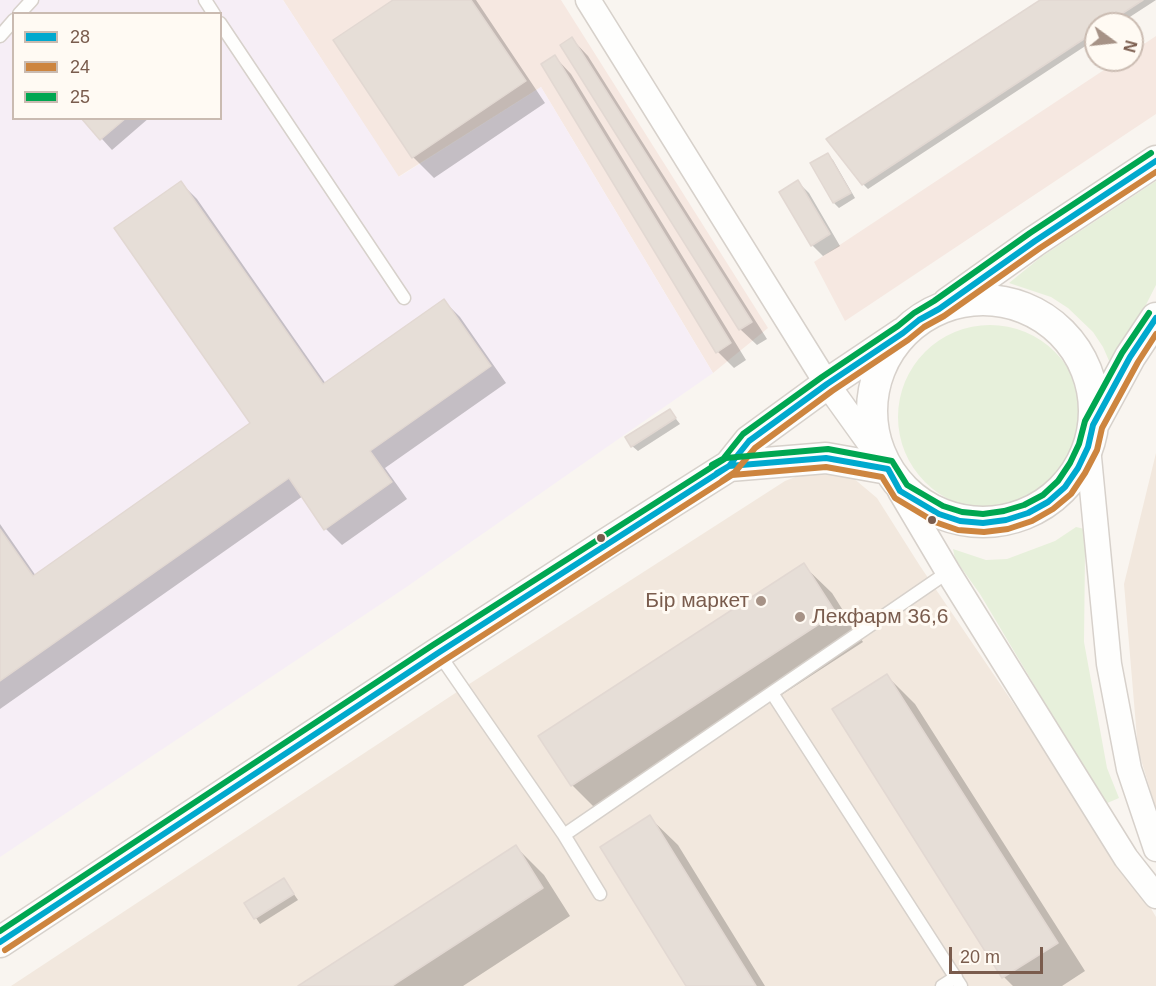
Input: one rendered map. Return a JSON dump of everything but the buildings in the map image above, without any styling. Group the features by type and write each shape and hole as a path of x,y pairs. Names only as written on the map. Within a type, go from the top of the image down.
{"street":[{"path":"588,0 827,384 894,480 939,514 983,523 1006,520 1028,513 1048,502 1072,477 1131,357 1156,318"},
{"path":"0,942 438,653 729,466 749,441 827,384 1156,161"},
{"path":"939,309 962,302 985,300 1008,302 1030,310 1050,322 1067,338 1080,357 1089,378 1094,401 1091,436 1108,664 1129,769 1156,849"},
{"path":"903,333 880,368 874,388 871,409 873,430 879,450 948,572 1126,858 1156,896"},
{"path":"729,466 826,458 894,480"}],"lane":[{"path":"21,12 32,0"},
{"path":"0,36 12,22"},
{"path":"222,26 404,298"},
{"path":"564,835 948,572"},
{"path":"438,653 564,835 600,894"},
{"path":"772,693 958,982 942,986"}],"shaded area":[{"path":"0,0 283,0 399,177 541,87 713,373 405,588 0,857"},
{"path":"283,0 561,0 768,328 713,373 541,87 398,177"},
{"path":"1156,36 1156,114 845,321 814,262 1101,72 1144,72 1144,44"},
{"path":"1156,453 1156,809 1138,750 1124,584"},
{"path":"813,470 852,477 877,498 920,566 1140,890 1156,917 1156,986 11,986 463,688 785,481"}],"green space":[{"path":"1156,181 1156,285 1113,370 1103,347 1093,332 1068,308 1051,297 1009,283 1041,257"},
{"path":"990,325 1008,326 1025,332 1041,340 1055,352 1067,366 1075,382 1081,399 1081,435 1075,452 1067,468 1055,482 1041,494 1025,502 1008,508 990,509 972,508 955,502 939,494 925,482 913,468 905,452 899,435 898,417 899,399 905,382 913,366 925,352 939,340 955,332 972,326"},
{"path":"1076,527 1089,530 1085,552 1084,642 1107,768 1119,798 1105,804 980,594 955,559 953,549 986,560 1007,559 1055,541"}],"transit line":[{"name":"25","path":"712,465 723,459 743,434 822,377 1030,233 1151,153"},
{"name":"28","path":"717,473 729,466 749,441 827,384 1156,161"},
{"name":"24","path":"722,481 735,472 755,448 832,391 1040,248 1156,172"},
{"name":"25","path":"0,931 433,645 726,458 828,449 892,461 907,485 943,506 962,512 983,514 1004,511 1024,505 1043,495 1058,481 1070,463 1079,444 1085,421 1122,353 1149,313"},
{"name":"28","path":"0,942 438,653 729,466 826,458 888,469 900,491 939,514 960,521 983,523 1006,520 1028,513 1048,502 1065,487 1078,468 1088,447 1093,425 1130,357 1156,318"},
{"name":"24","path":"5,950 443,661 732,475 826,467 882,477 895,498 935,522 958,530 984,532 1008,529 1032,521 1053,509 1071,494 1085,473 1097,450 1102,428 1156,334"}],"place":[{"name":"Бір маркет","path":"761,601"},
{"name":"Лекфарм 36,6","path":"800,617"}]}
